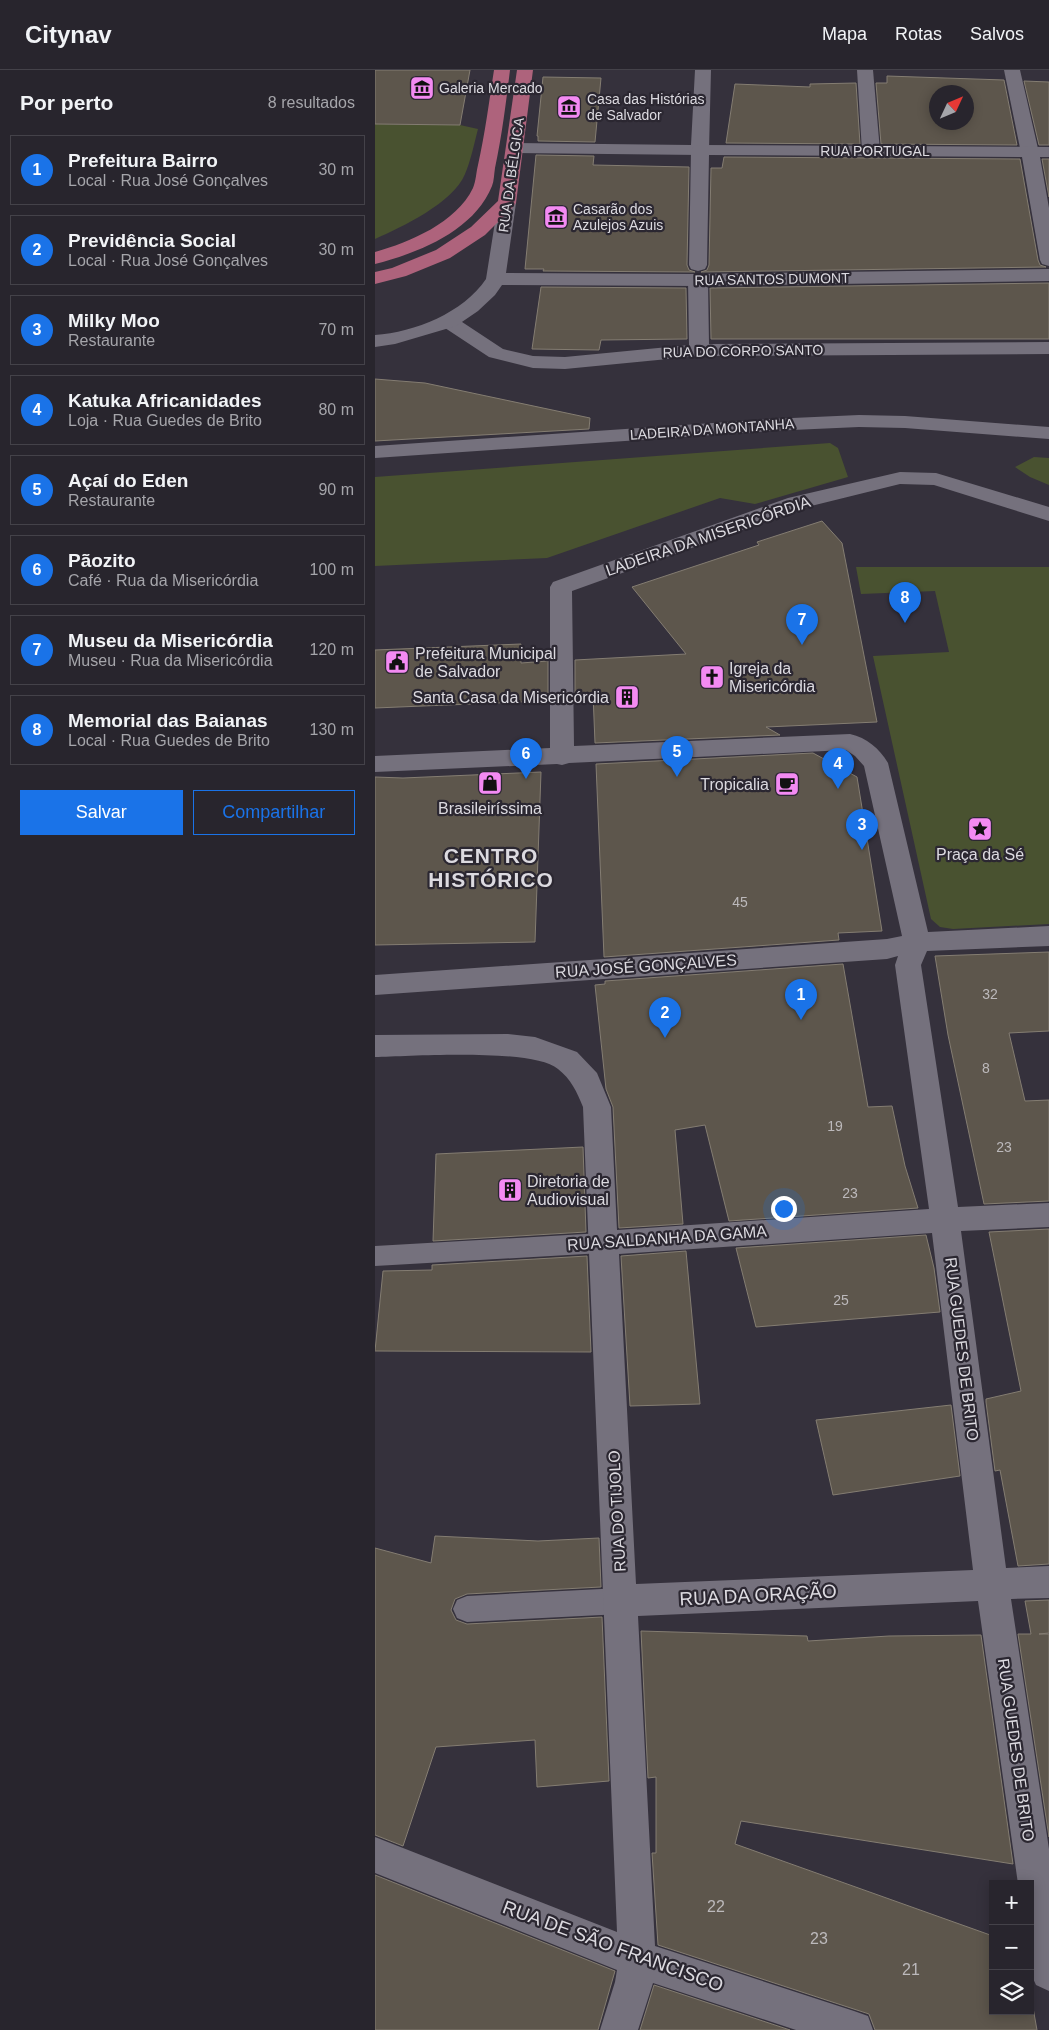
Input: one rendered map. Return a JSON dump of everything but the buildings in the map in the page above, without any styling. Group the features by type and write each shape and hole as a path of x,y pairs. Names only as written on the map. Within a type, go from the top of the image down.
{"main road":[{"name":"RUA DA BÉLGICA","path":"375,258 414,244 447,226 467,208 482,187 491,148 501,70"},
{"name":"RUA DA BÉLGICA","path":"507,203 525,70"},
{"path":"375,278 399,272 443,254 478,231 507,203"}],"street":[{"path":"699,350 698,272 703,70"},
{"path":"865,70 871,151"},
{"path":"1012,70 1046,231 1049,260"},
{"name":"RUA PORTUGAL","path":"515,148 1049,152"},
{"name":"RUA DA BÉLGICA","path":"495,279 507,203"},
{"name":"RUA SANTOS DUMONT","path":"495,279 698,272 1049,275"},
{"path":"375,342 389,340 449,322 471,307 488,291 495,279"},
{"name":"RUA DO CORPO SANTO","path":"449,322 495,353 533,362 565,363 699,350 1049,348"},
{"name":"LADEIRA DA MONTANHA","path":"375,452 740,427 859,422 905,422 1049,433"},
{"name":"LADEIRA DA MISERICÓRDIA","path":"561,756 561,587 795,503 899,478 936,479 1049,514"},
{"path":"375,764 850,742 864,750 876,763 917,942"},
{"name":"RUA JOSÉ GONÇALVES","path":"375,985 887,949 917,942 1049,936"},
{"name":"RUA GUEDES DE BRITO","path":"917,942 908,964 945,1220 992,1585 1049,1972"},
{"name":"RUA DO TIJOLO","path":"375,1046 508,1045 535,1048 567,1060 587,1081 597,1107 637,1959 634,1982 619,2030"},
{"name":"RUA SALDANHA DA GAMA","path":"602,1243 945,1220 1049,1215"},
{"name":"RUA DA ORAÇÃO","path":"621,1602 1049,1582"},
{"name":"RUA DE SÃO FRANCISCO","path":"375,1855 637,1959 854,2030"}],"lane":[{"name":"RUA SALDANHA DA GAMA","path":"375,1256 602,1243"},
{"name":"RUA DA ORAÇÃO","path":"467,1609 621,1602"}],"green space":[{"path":"375,124 460,125 478,129 465,174 459,185 450,195 426,213 375,239"},
{"path":"830,443 838,448 848,477 755,504 720,498 547,558 375,566 375,477"},
{"path":"1034,457 1049,458 1049,485 1030,477 1015,467"},
{"name":"Praça da Sé","path":"856,567 1049,567 1049,924 953,929 940,927 931,919 873,656 949,652 935,591 861,594"}],"place":[{"name":"Galeria Mercado","path":"422,88"},
{"name":"Casa das Histórias de Salvador","path":"569,107"},
{"name":"Casarão dos Azulejos Azuis","path":"556,217"},
{"name":"Memorial das Baianas","path":"905,623"},
{"name":"Museu da Misericórdia","path":"802,645"},
{"name":"Prefeitura Municipal de Salvador","path":"397,662"},
{"name":"Igreja da Misericórdia","path":"712,677"},
{"name":"Santa Casa da Misericórdia","path":"627,697"},
{"name":"Açaí do Eden","path":"677,777"},
{"name":"Pãozito","path":"526,779"},
{"name":"Brasileiríssima","path":"490,783"},
{"name":"Tropicalia","path":"787,784"},
{"name":"Katuka Africanidades","path":"838,789"},
{"name":"Praça da Sé","path":"980,829"},
{"name":"Milky Moo","path":"862,850"},
{"name":"Prefeitura Bairro","path":"801,1020"},
{"name":"Previdência Social","path":"665,1038"},
{"name":"Diretoria de Audiovisual","path":"510,1190"}],"district":[{"name":"CENTRO HISTÓRICO","path":"491,867"}]}
